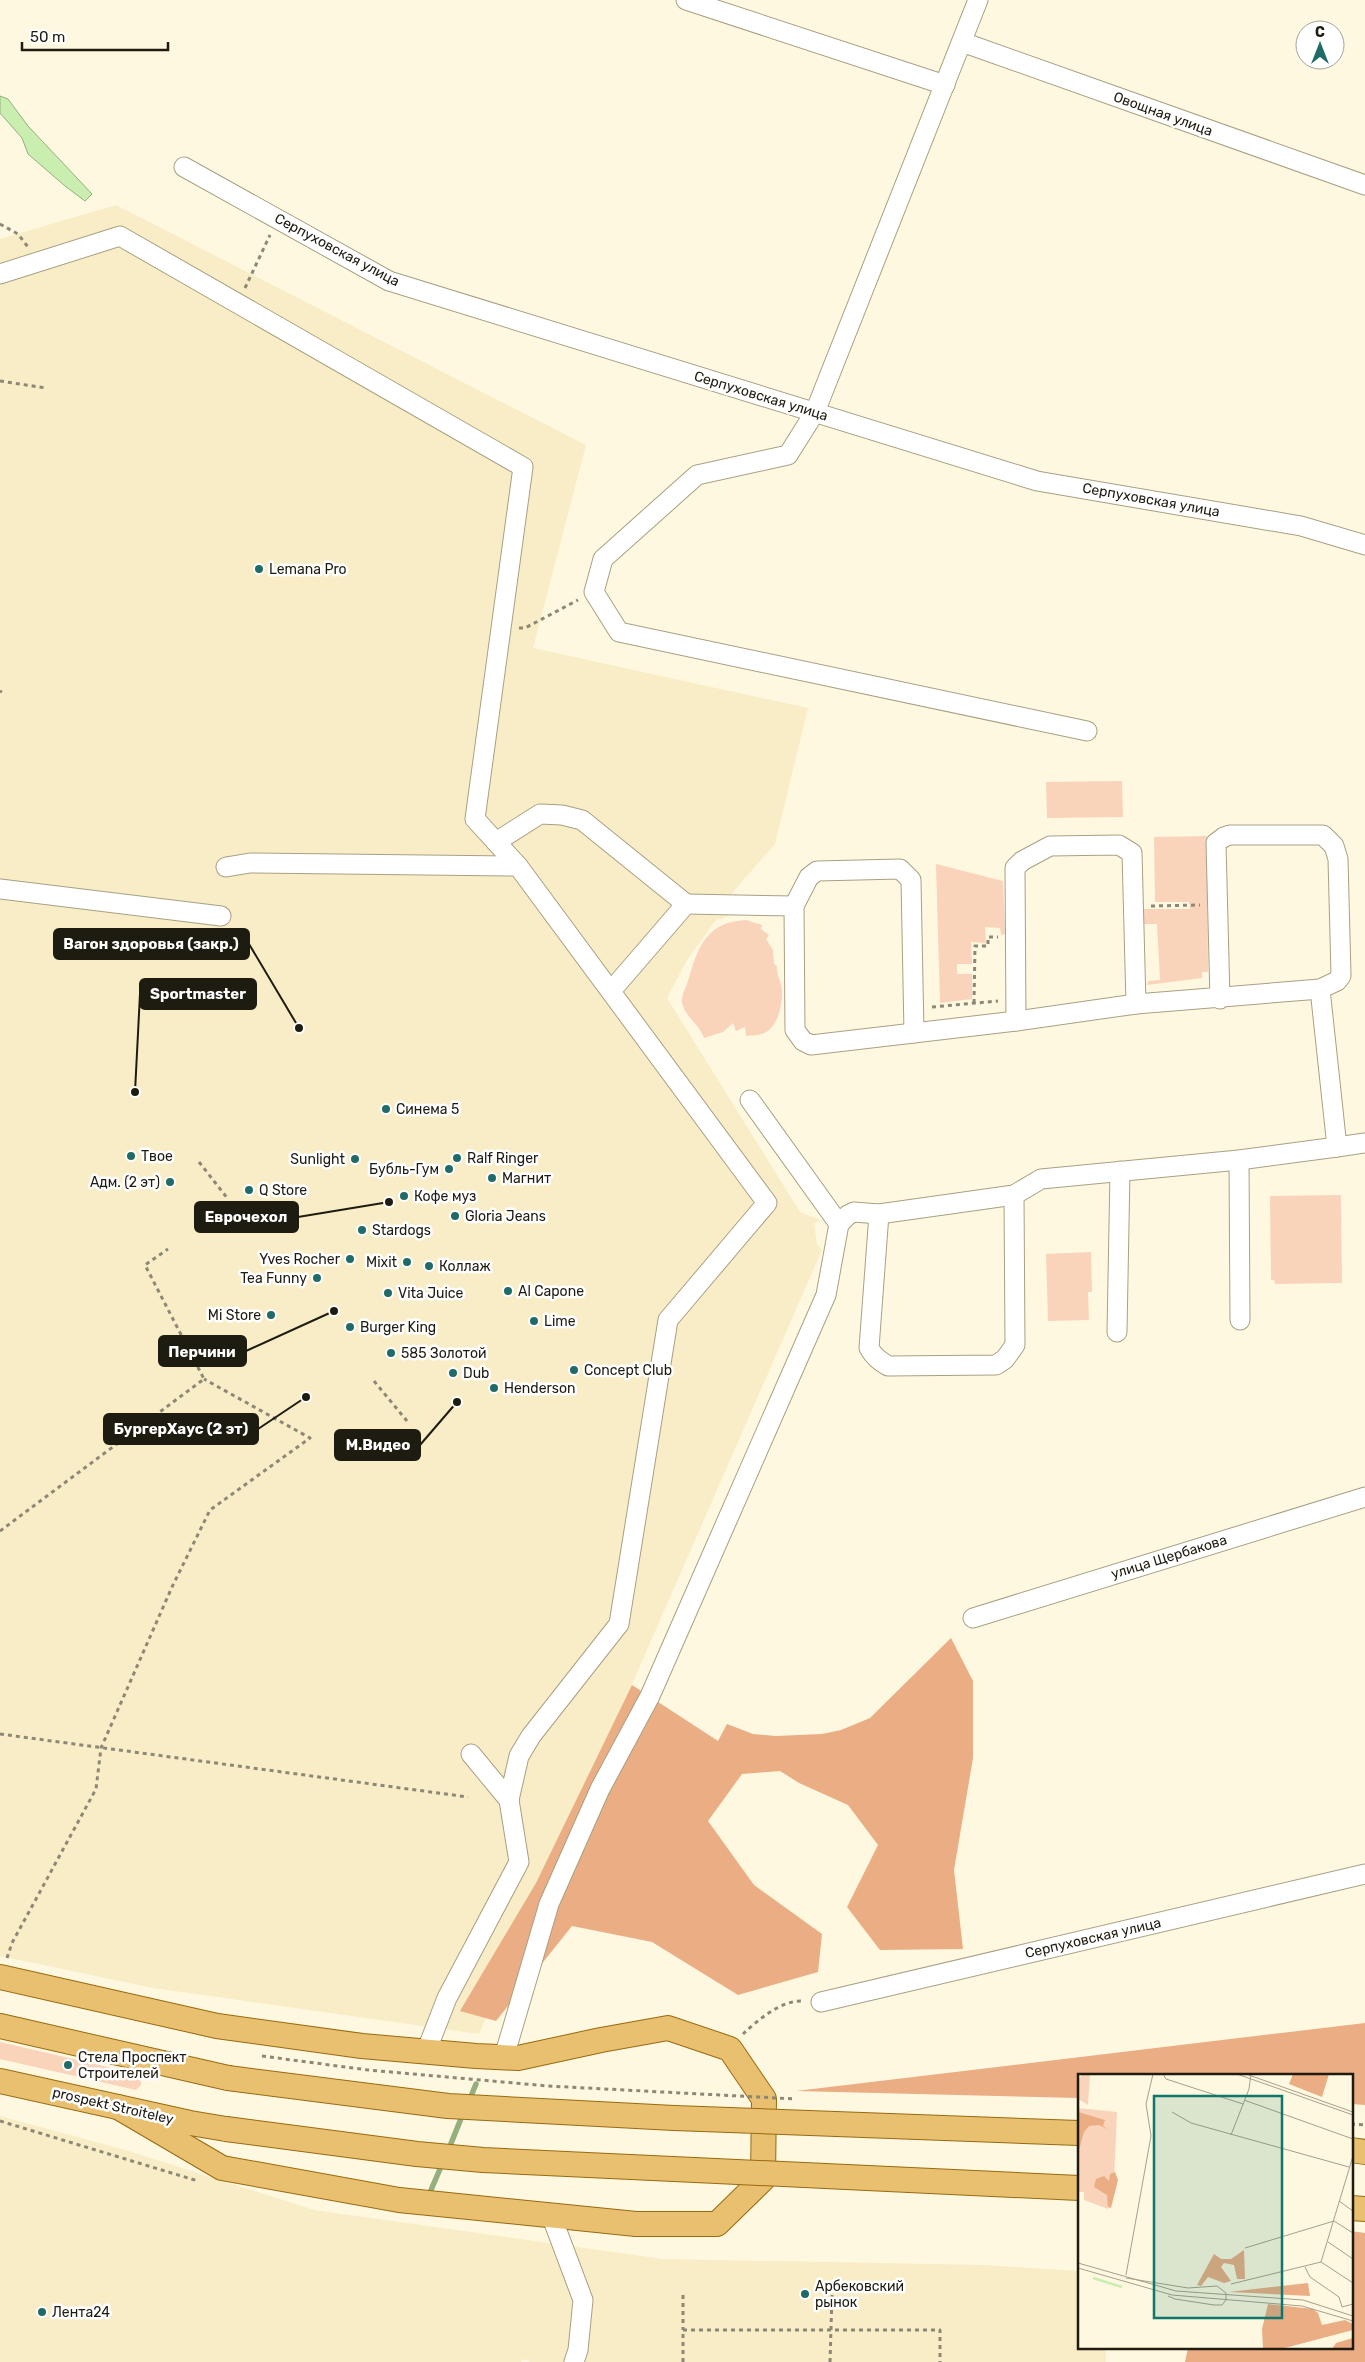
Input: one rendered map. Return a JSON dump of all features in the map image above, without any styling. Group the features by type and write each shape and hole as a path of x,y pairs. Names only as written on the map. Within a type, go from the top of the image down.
{"main road":[{"path":"3,1970 217,2026 362,2046 426,2052 518,2058 668,2028 730,2049 764,2099 763,2179 718,2224 636,2224 399,2200 222,2168 118,2107"},
{"path":"0,2026 228,2078 448,2106 664,2117 1078,2132"},
{"name":"prospekt Stroiteley","path":"0,2081 226,2129 417,2154 483,2160 1078,2188"},
{"path":"1352,2150 1365,2152"},
{"path":"1352,2208 1365,2209"}],"street":[{"path":"686,0 945,85"},
{"path":"978,0 815,412 788,454 697,475 603,559 594,592 619,632 1087,731"},
{"name":"Овощная улица","path":"962,42 1365,185"},
{"name":"Серпуховская улица","path":"184,167 389,280 1037,481 1301,526 1365,545"},
{"path":"0,274 120,236 522,467 475,818 518,866 768,1203 668,1320 619,1624 531,1736 519,1756 509,1800 519,1862 448,1998 426,2052"},
{"path":"496,842 540,814 562,815 582,820 686,904 794,906"},
{"path":"914,1033 911,880 900,869 817,872 809,877 794,906 796,1030 803,1041 811,1045 914,1033 1016,1021 1136,1004 1220,999 1320,989 1337,981 1341,976 1338,859 1334,846 1323,834 1230,834 1224,836 1216,843 1220,999"},
{"path":"1016,1021 1015,868 1018,864 1050,846 1119,845 1132,853 1136,1004"},
{"path":"226,867 250,863 518,866"},
{"path":"0,889 221,916"},
{"path":"610,991 686,904"},
{"path":"1320,989 1337,1147"},
{"path":"750,1100 839,1224"},
{"path":"504,2058 549,1904 600,1790 650,1696 826,1294 839,1224 848,1214 854,1212 878,1214 1014,1195 1041,1179 1239,1160 1365,1144"},
{"path":"1239,1160 1240,1320"},
{"path":"1117,1332 1120,1172"},
{"path":"878,1214 869,1348 872,1353 878,1360 888,1366 996,1365 1005,1359 1015,1346 1014,1195"},
{"name":"улица Щербакова","path":"973,1618 1365,1497"},
{"path":"471,1754 509,1800"},
{"name":"Серпуховская улица","path":"821,2002 1365,1874"},
{"path":"551,2216 583,2300 578,2350 574,2362"}],"path":[{"path":"238,304 277,218"},
{"path":"0,224 18,234 39,262"},
{"path":"0,381 46,388"},
{"path":"500,626 525,628 594,592"},
{"path":"1133,906 1218,905"},
{"path":"974,1003 975,946 988,946 988,937 1015,937"},
{"path":"914,1008 1016,999"},
{"path":"199,1162 228,1199"},
{"path":"3,1970 12,1943 96,1789 101,1748 172,1587 210,1510 310,1438 204,1379 145,1265 168,1249"},
{"path":"0,1530 204,1379"},
{"path":"374,1381 406,1420"},
{"path":"0,1734 468,1797"},
{"path":"740,2037 767,2013 797,2001 821,2002"},
{"path":"262,2056 368,2070 539,2085 800,2099"},
{"path":"0,2122 206,2183"},
{"path":"1352,2124 1365,2125"},
{"path":"683,2295 683,2362"},
{"path":"830,2362 832,2296"},
{"path":"683,2330 940,2330 940,2362"}],"shaded area":[{"path":"0,96 8,99 28,126 92,194 85,201 28,154 22,138 0,113"},
{"path":"116,205 586,445 533,648 808,708 775,844 728,899 731,915 716,920 687,960 667,998 800,1212 820,1220 814,1224 817,1244 822,1250 479,2034 153,1988 0,1956 0,239"},
{"path":"1122,781 1123,817 1047,818 1046,782"},
{"path":"1207,836 1208,972 1202,972 1202,978 1147,985 1148,981 1160,980 1157,924 1140,924 1140,909 1190,909 1189,902 1155,902 1154,837"},
{"path":"936,864 1003,881 1005,934 1001,935 1000,928 985,927 986,943 971,942 972,964 957,964 957,974 972,974 972,999 940,1003"},
{"path":"746,920 762,925 761,929 769,935 766,939 773,950 774,964 777,966 782,989 782,1002 776,1022 760,1035 746,1036 745,1027 736,1031 733,1023 723,1032 704,1038 682,1003 696,957 700,947 713,931 732,922"},
{"path":"1341,1195 1342,1283 1275,1284 1274,1280 1271,1280 1270,1196"},
{"path":"1091,1252 1092,1292 1088,1292 1089,1320 1048,1321 1046,1254"},
{"path":"951,1638 973,1681 973,1758 954,1870 963,1949 880,1950 847,1907 878,1845 848,1805 799,1783 780,1771 742,1774 708,1821 754,1885 822,1934 818,1972 738,1995 652,1942 572,1926 496,2021 460,2011 536,1883 632,1685 718,1741 727,1724 753,1734 776,1736 822,1734 841,1730 870,1718"},
{"path":"1365,2023 1365,2105 1352,2104 1352,2074 1078,2074 1078,2098 796,2091"},
{"path":"0,2042 138,2074 141,2078 141,2085 136,2090 0,2059"},
{"path":"0,2116 129,2151 314,2210 663,2259 986,2265 1078,2271 1078,2350 1106,2350 1106,2362 531,2362 522,2359 521,2362 0,2362"},
{"path":"1352,2231 1365,2233 1365,2362 1185,2362 1188,2350 1352,2350"}],"waterway":[{"path":"469,2101 476,2084"},
{"path":"448,2151 464,2111"},
{"path":"431,2190 443,2162"}],"place":[{"name":"Lemana Pro","path":"259,569"},
{"name":"Вагон здоровья (закр.)","path":"299,1028"},
{"name":"Sportmaster","path":"135,1092"},
{"name":"Синема 5","path":"386,1109"},
{"name":"Твое","path":"131,1156"},
{"name":"Ralf Ringer","path":"457,1158"},
{"name":"Sunlight","path":"355,1159"},
{"name":"Бубль-Гум","path":"449,1169"},
{"name":"Магнит","path":"492,1178"},
{"name":"Адм. (2 эт)","path":"170,1182"},
{"name":"Q Store","path":"249,1190"},
{"name":"Кофе муз","path":"404,1196"},
{"name":"Еврочехол","path":"389,1202"},
{"name":"Gloria Jeans","path":"455,1216"},
{"name":"Stardogs","path":"362,1230"},
{"name":"Yves Rocher","path":"350,1259"},
{"name":"Mixit","path":"407,1262"},
{"name":"Коллаж","path":"429,1266"},
{"name":"Tea Funny","path":"317,1278"},
{"name":"Al Capone","path":"508,1291"},
{"name":"Vita Juice","path":"388,1293"},
{"name":"Перчини","path":"334,1311"},
{"name":"Mi Store","path":"271,1315"},
{"name":"Lime","path":"534,1321"},
{"name":"Burger King","path":"350,1327"},
{"name":"585 Золотой","path":"391,1353"},
{"name":"Concept Club","path":"574,1370"},
{"name":"Dub","path":"453,1373"},
{"name":"Henderson","path":"494,1388"},
{"name":"БургерХаус (2 эт)","path":"306,1397"},
{"name":"М.Видео","path":"457,1402"},
{"name":"Стела Проспект Строителей","path":"68,2065"},
{"name":"Арбековский рынок","path":"805,2294"},
{"name":"Лента24","path":"42,2312"}]}
